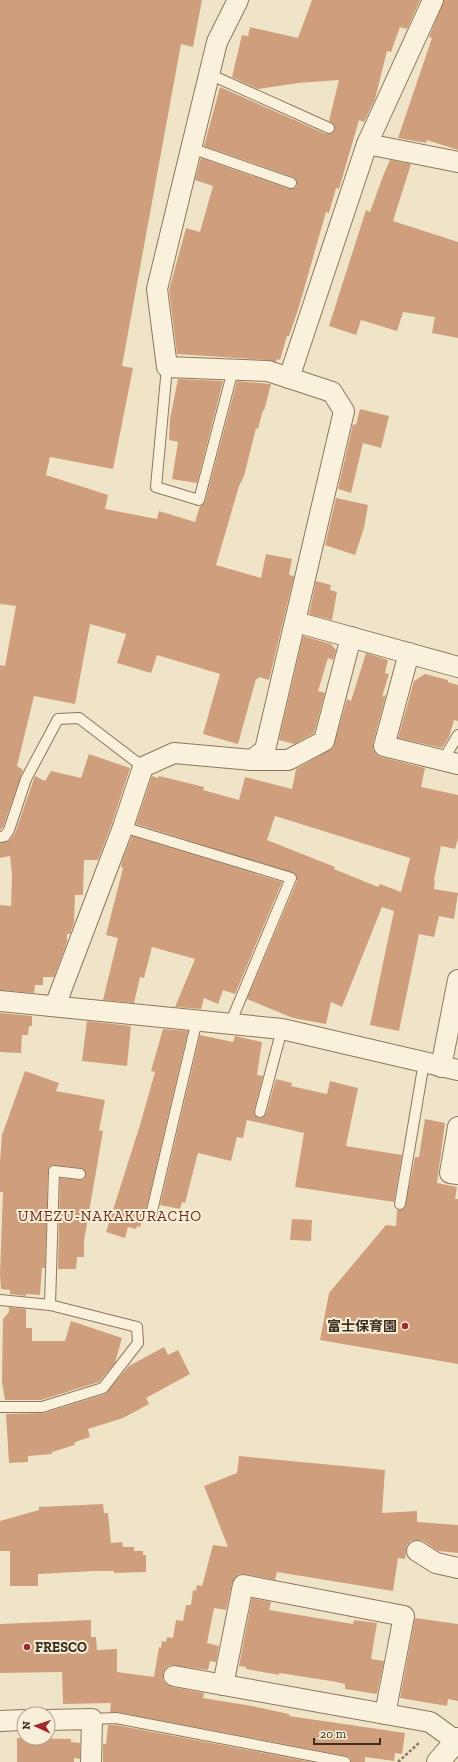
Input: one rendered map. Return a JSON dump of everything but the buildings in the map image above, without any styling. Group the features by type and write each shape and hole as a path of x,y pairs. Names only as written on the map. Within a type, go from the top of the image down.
{"street":[{"path":"238,0 217,42 157,289 167,367 268,371 332,392 344,411 265,750 252,760"},
{"path":"289,378 367,144 433,0"},
{"path":"367,144 458,162"},
{"path":"296,622 458,667"},
{"path":"55,1006 123,827 143,767 174,753 252,760 288,760 324,741 351,637"},
{"path":"409,653 384,746 451,762"},
{"path":"0,1001 282,1029 441,1066 458,980"},
{"path":"458,1127 450,1173 458,1174"},
{"path":"417,1551 436,1563 458,1568"},
{"path":"223,1685 243,1585 404,1616 385,1714"},
{"path":"174,1676 430,1722 457,1740 438,1762"},
{"path":"56,1720 92,1719 91,1762"},
{"path":"0,1721 16,1720"}],"lane":[{"path":"209,74 329,128"},
{"path":"191,148 291,183"},
{"path":"167,367 156,487 199,500 233,370"},
{"path":"0,837 5,836 9,830 26,779 58,719 79,718 143,767"},
{"path":"451,762 458,735"},
{"path":"123,827 291,878 230,1024"},
{"path":"151,1215 197,1020"},
{"path":"260,1112 282,1029"},
{"path":"400,1204 441,1066"},
{"path":"50,1305 54,1172 80,1174"},
{"path":"0,1300 50,1305 137,1327 138,1343 103,1388 42,1407 0,1407"},
{"path":"92,1719 116,1718 345,1762"}],"place":[{"name":"富士保育園","path":"405,1326"},
{"name":"FRESCO","path":"27,1647"}],"district":[{"name":"UMEZU-NAKAKURACHO","path":"110,1216"}]}
